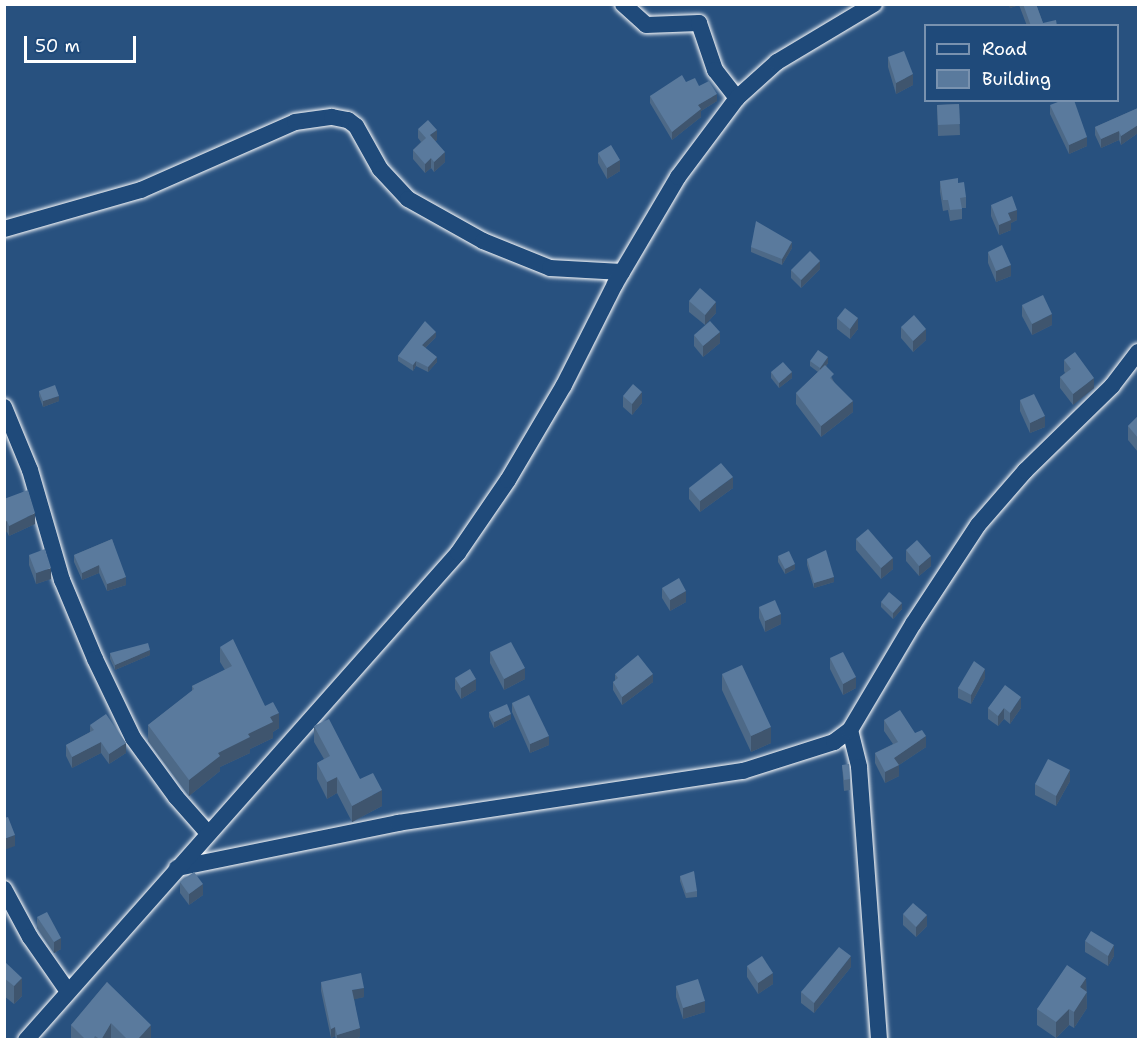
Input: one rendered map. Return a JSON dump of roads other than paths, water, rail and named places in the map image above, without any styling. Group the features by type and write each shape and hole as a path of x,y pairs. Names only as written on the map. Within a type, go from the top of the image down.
{"street":[{"path":"623,4 646,26 699,23 715,70 737,99"},
{"path":"26,1040 207,832 459,553 508,480 559,395 622,272 678,177 737,99 777,62 874,4"},
{"path":"4,229 141,190 295,122 332,117 348,120 356,126 380,169 408,199 483,241 550,268 622,272"},
{"path":"177,868 398,823 743,771 825,746 850,730 913,624 978,525 1025,471 1113,386 1138,352"},
{"path":"4,407 30,470 62,580 95,659 133,738 176,797 207,832"},
{"path":"850,730 859,767 879,1040"},
{"path":"4,889 30,937 68,990"}]}
